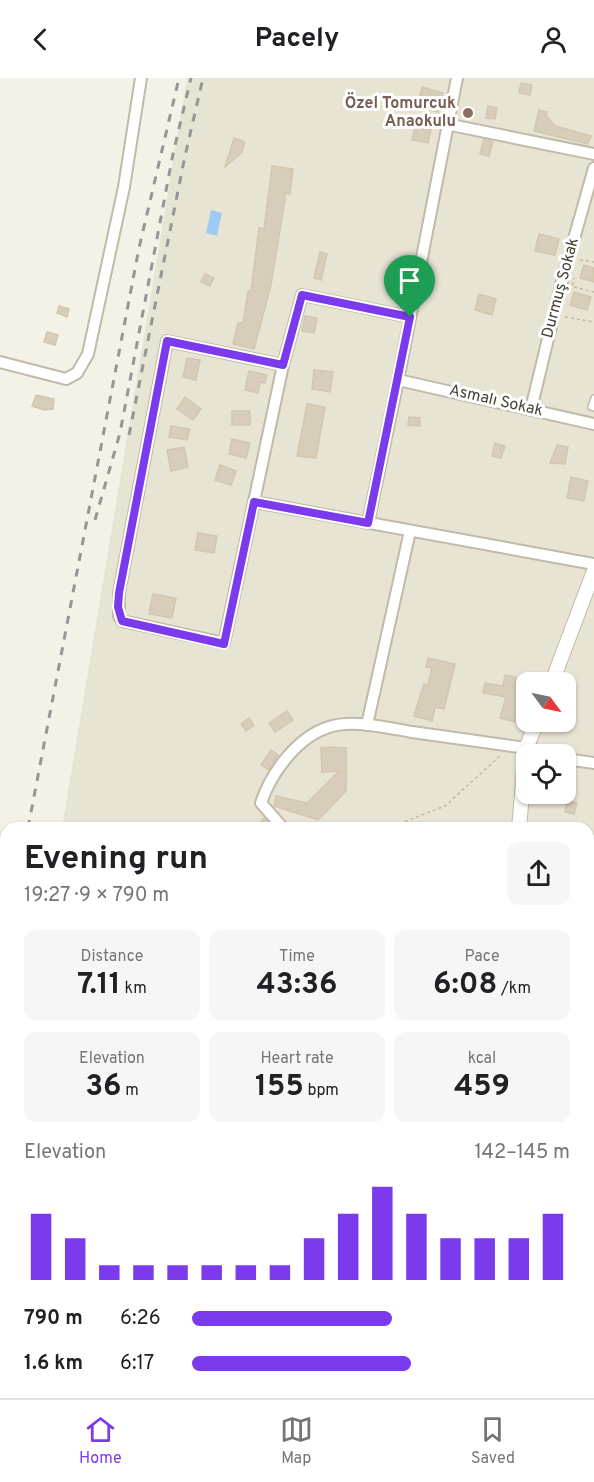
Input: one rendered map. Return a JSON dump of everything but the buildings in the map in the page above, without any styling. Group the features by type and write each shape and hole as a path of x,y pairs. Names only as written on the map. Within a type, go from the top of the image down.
{"street":[{"path":"0,362 66,379 77,373 88,354 124,187 141,78"},
{"path":"368,523 456,78"},
{"path":"446,124 594,154"},
{"name":"Durmuş Sokak","path":"531,409 561,285 594,168"},
{"path":"283,365 167,341 119,593 118,607 122,621 224,644 283,365 302,295 410,317"},
{"name":"Asmalı Sokak","path":"398,380 594,424"},
{"path":"254,502 594,564"},
{"path":"367,725 410,531"},
{"path":"556,672 594,571"},
{"path":"278,822 261,803 268,782 291,753 331,726 367,725 516,747"},
{"path":"576,761 594,764"},
{"path":"520,822 521,804"}],"lane":[{"path":"594,398 591,407 594,408"}],"path":[{"path":"576,266 583,260 594,262"},
{"path":"567,297 575,276"},
{"path":"573,286 594,292"},
{"path":"563,315 566,318 594,322"},
{"path":"404,822 445,806 511,746"}],"shaded area":[{"path":"187,78 594,78 594,822 63,822"}],"water":[{"path":"211,210 222,213 217,236 206,233"}],"railway":[{"path":"29,822 139,248 179,78"},
{"path":"95,520 120,433 173,154 191,78"},
{"path":"129,435 203,78"}],"place":[{"name":"Özel Tomurcuk Anaokulu","path":"468,113"}],"route":[{"path":"302,295 410,317 368,523 254,502 224,644 122,621 118,607 119,593 167,341 283,365 302,295"}]}
